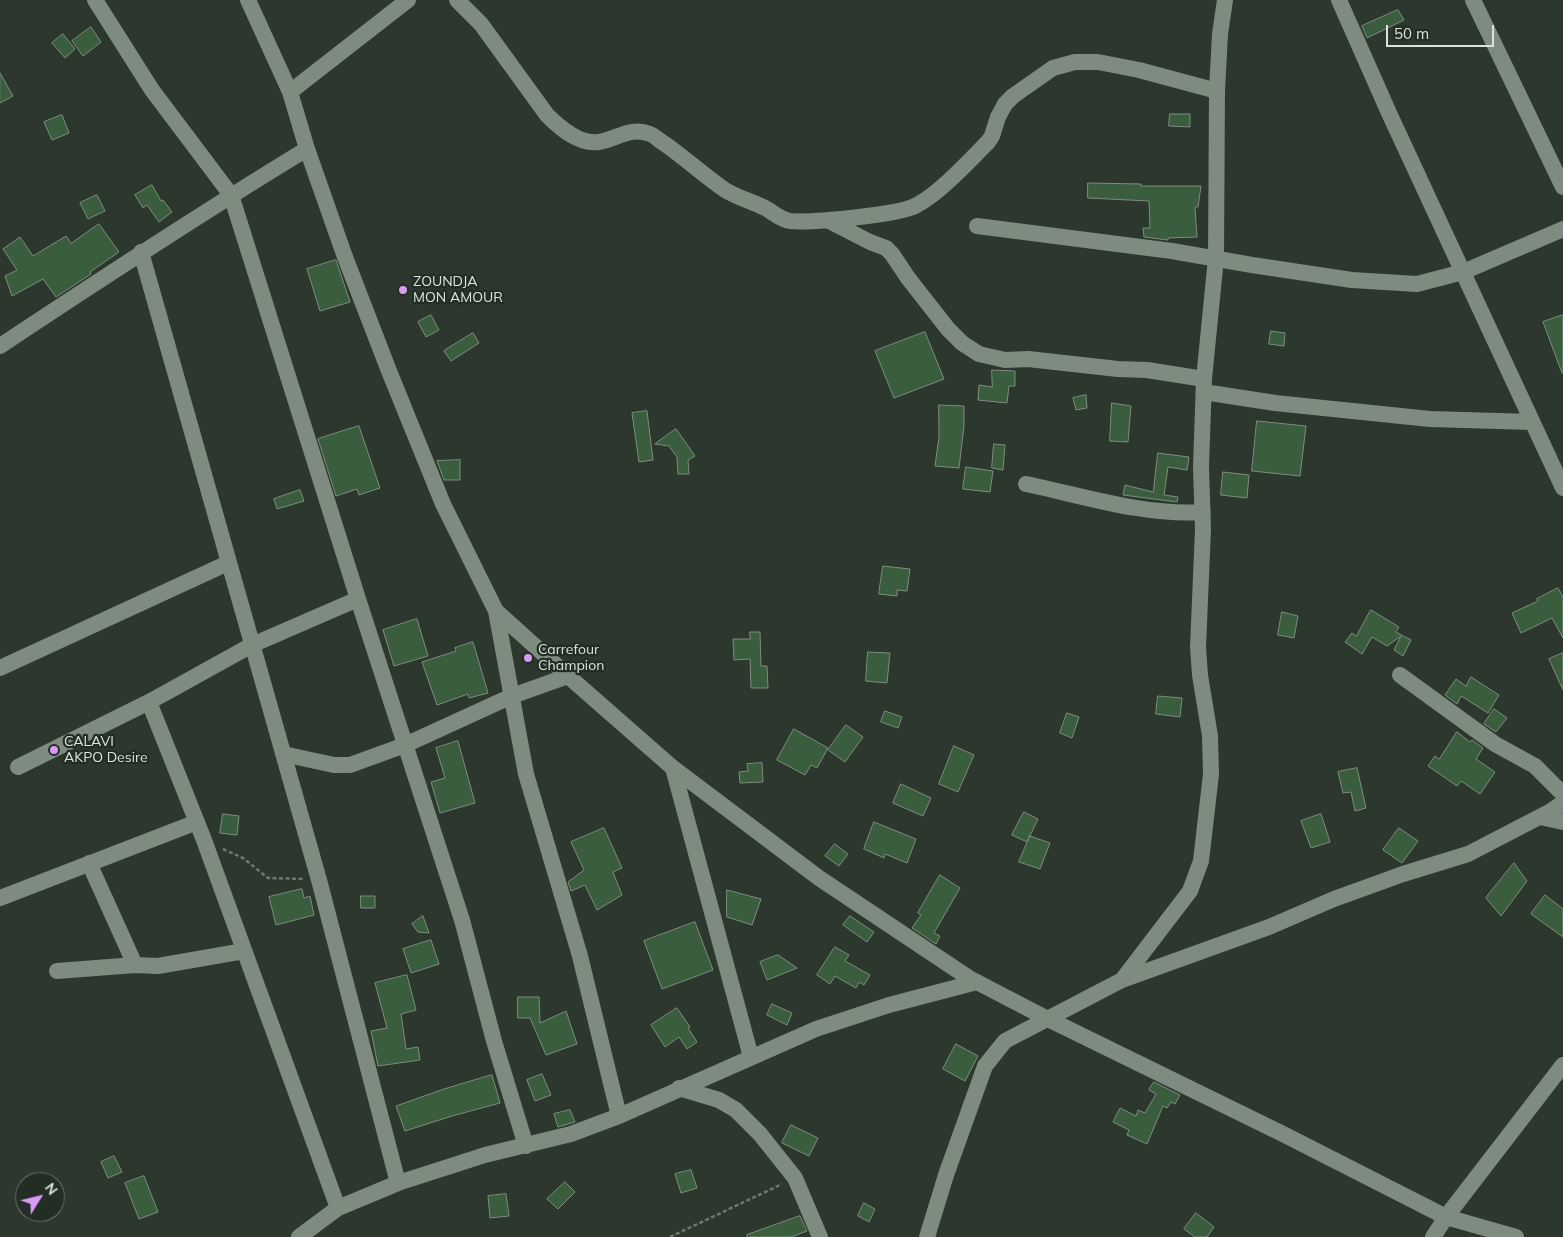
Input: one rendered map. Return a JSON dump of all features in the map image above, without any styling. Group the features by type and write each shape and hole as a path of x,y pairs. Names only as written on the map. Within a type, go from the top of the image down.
{"street":[{"path":"95,0 152,90 231,195 358,599 462,920 494,1041 526,1146"},
{"path":"248,0 290,92 307,149 344,257 392,380 443,504 496,611 526,774 580,956 619,1116"},
{"path":"290,92 408,0"},
{"path":"457,0 481,24 547,115 560,128 586,141 598,142 630,132 640,131 650,134 684,157 726,191 768,210 779,218 790,221 826,219 915,207 924,201 988,142 1005,104 1013,96 1053,68 1075,62 1098,62 1139,70 1217,90"},
{"path":"1122,980 1190,891 1201,861 1211,774 1210,736 1198,647 1203,512 1201,467 1204,386 1216,258 1217,90 1220,34 1225,0"},
{"path":"1339,0 1563,488"},
{"path":"1474,0 1563,187"},
{"path":"0,346 141,252 307,149"},
{"path":"826,219 886,248 948,329 962,343 979,354 1005,360 1028,359 1118,369 1147,370 1276,403 1430,419 1532,422"},
{"path":"977,226 1172,251 1352,280 1418,284 1463,272 1563,229"},
{"path":"141,252 319,880 398,1183"},
{"path":"1026,484 1144,509 1183,513 1203,512"},
{"path":"0,668 228,563"},
{"path":"18,767 149,702 252,646 358,599"},
{"path":"496,611 673,768 819,878 954,968 1048,1019 1283,1134 1446,1217 1516,1237"},
{"path":"1400,675 1496,744 1535,766 1563,794"},
{"path":"283,754 334,765 350,765 405,745 512,696 568,676"},
{"path":"149,702 204,840 338,1208"},
{"path":"673,768 751,1057"},
{"path":"928,1237 949,1166 985,1066 1005,1041 1122,980 1269,926 1394,877 1468,854 1563,803"},
{"path":"1540,817 1563,822"},
{"path":"0,898 196,822"},
{"path":"89,863 135,965"},
{"path":"57,971 135,965 158,966 244,950"},
{"path":"299,1237 338,1208 398,1183 485,1155 571,1134 619,1116 816,1029 888,1005 977,982"},
{"path":"1433,1237 1446,1217 1563,1065"},
{"path":"679,1088 719,1100 736,1110 760,1134 795,1178 820,1237"}],"path":[{"path":"204,840 243,858 268,878 319,880"},
{"path":"670,1237 795,1178"}],"building":[{"path":"1398,10 1404,20 1367,38 1362,26"},
{"path":"91,27 101,42 83,56 72,41"},
{"path":"63,34 75,49 65,58 52,43"},
{"path":"0,73 13,96 0,103"},
{"path":"1170,114 1190,114 1190,127 1169,126"},
{"path":"62,115 69,133 52,140 44,122"},
{"path":"1088,183 1141,184 1141,186 1201,186 1198,207 1195,207 1197,237 1168,238 1168,240 1144,237 1143,228 1150,228 1149,201 1088,198"},
{"path":"152,185 161,201 163,200 172,212 159,222 147,205 143,208 135,195"},
{"path":"97,195 105,211 88,219 80,203"},
{"path":"99,224 119,252 90,272 91,274 56,297 43,279 12,296 5,276 17,270 3,249 20,237 33,256 66,236 71,243"},
{"path":"336,260 350,302 320,311 307,269"},
{"path":"431,315 439,330 426,337 418,322"},
{"path":"1563,315 1563,373 1562,373 1543,322"},
{"path":"1271,331 1285,333 1284,346 1269,344"},
{"path":"925,332 944,379 894,398 875,351"},
{"path":"473,333 479,343 451,361 444,351"},
{"path":"992,370 1015,371 1015,386 1009,386 1007,403 978,400 979,385 992,387"},
{"path":"1086,395 1087,408 1076,410 1073,398"},
{"path":"1112,403 1131,406 1128,442 1110,441"},
{"path":"939,405 964,406 964,426 959,468 935,466 939,437"},
{"path":"647,411 653,460 639,462 632,413"},
{"path":"1257,421 1306,426 1300,476 1252,471"},
{"path":"359,426 380,488 359,495 357,489 336,496 318,439"},
{"path":"676,429 695,456 688,460 689,474 678,474 677,457 669,446 655,444"},
{"path":"994,444 1005,445 1003,470 992,468"},
{"path":"1158,453 1189,457 1187,470 1168,467 1164,495 1178,497 1177,502 1123,495 1125,485 1153,492"},
{"path":"460,460 460,480 444,480 437,461"},
{"path":"966,467 993,471 990,492 963,489"},
{"path":"1223,472 1249,475 1247,498 1221,495"},
{"path":"300,490 304,501 277,509 274,499"},
{"path":"883,566 910,569 907,591 897,590 897,596 879,594"},
{"path":"1558,588 1563,597 1563,638 1552,618 1521,633 1512,613 1538,601 1537,599"},
{"path":"1371,610 1399,627 1396,632 1411,640 1403,656 1394,650 1401,636 1387,646 1372,637 1362,654 1345,642 1352,633 1356,636"},
{"path":"1282,612 1298,616 1294,638 1278,635"},
{"path":"417,619 428,656 394,666 383,630"},
{"path":"750,632 760,632 761,666 767,666 768,688 751,688 750,659 734,660 733,639 750,639"},
{"path":"473,642 488,693 469,698 468,694 437,705 422,662 456,651 455,648"},
{"path":"868,652 890,653 887,683 866,681"},
{"path":"1563,653 1563,690 1549,659"},
{"path":"1471,677 1499,695 1488,713 1461,696 1457,704 1445,695 1456,679 1466,686"},
{"path":"1158,696 1182,698 1180,717 1156,714"},
{"path":"1494,709 1507,718 1496,732 1484,724"},
{"path":"885,711 902,717 898,728 881,722"},
{"path":"1067,713 1079,717 1072,738 1060,733"},
{"path":"846,725 863,737 845,762 828,750"},
{"path":"794,729 828,748 817,768 811,765 805,775 777,760"},
{"path":"1457,732 1470,742 1472,740 1483,748 1476,759 1495,772 1480,794 1461,781 1457,786 1428,766 1435,756 1439,759"},
{"path":"458,741 475,803 440,813 431,782 445,778 436,748"},
{"path":"954,746 974,755 958,792 939,784"},
{"path":"762,763 763,782 740,783 739,772 748,771 747,764"},
{"path":"1357,768 1366,808 1355,811 1351,792 1343,793 1338,772"},
{"path":"901,784 931,798 923,816 893,803"},
{"path":"1024,812 1038,819 1027,842 1012,835"},
{"path":"223,814 239,816 237,835 220,833"},
{"path":"1321,814 1330,842 1311,848 1301,821"},
{"path":"874,822 916,839 907,863 885,854 884,858 864,849"},
{"path":"604,828 622,868 613,872 622,895 597,910 585,885 571,891 568,882 584,870 571,842"},
{"path":"1399,828 1418,841 1402,863 1383,850"},
{"path":"1030,836 1050,843 1040,869 1019,862"},
{"path":"835,844 848,854 839,866 825,856"},
{"path":"1514,863 1527,881 1501,916 1486,898"},
{"path":"940,875 960,888 934,933 940,936 936,944 912,928 921,915 918,913"},
{"path":"302,889 304,898 310,896 314,915 276,925 269,897"},
{"path":"727,890 761,899 752,925 727,917"},
{"path":"1545,895 1563,909 1563,937 1531,914"},
{"path":"361,896 375,896 375,908 361,908"},
{"path":"423,916 429,933 418,932 412,924"},
{"path":"850,916 874,932 867,942 843,925"},
{"path":"695,922 713,970 662,989 644,941"},
{"path":"431,940 439,964 411,973 403,949"},
{"path":"835,947 849,955 845,961 870,975 864,985 859,982 856,988 835,976 830,984 817,975"},
{"path":"778,955 797,968 767,980 760,962"},
{"path":"407,975 416,1010 401,1014 406,1049 418,1047 420,1060 378,1066 371,1031 387,1028 375,983"},
{"path":"518,997 539,997 540,1023 566,1011 577,1044 546,1055 530,1018 518,1018"},
{"path":"772,1004 792,1013 787,1025 767,1015"},
{"path":"677,1008 690,1027 688,1028 697,1042 687,1049 679,1037 665,1047 651,1025"},
{"path":"956,1044 978,1056 965,1081 943,1069"},
{"path":"542,1074 551,1095 535,1101 527,1080"},
{"path":"492,1075 500,1103 405,1131 396,1106"},
{"path":"1154,1082 1180,1095 1175,1104 1171,1102 1167,1108 1163,1106 1147,1144 1127,1135 1129,1130 1113,1122 1120,1108 1136,1116 1138,1110 1145,1113 1156,1094 1149,1090"},
{"path":"570,1110 575,1122 558,1127 554,1114"},
{"path":"791,1125 818,1138 809,1156 782,1143"},
{"path":"114,1156 122,1172 108,1178 101,1162"},
{"path":"691,1170 697,1188 681,1193 675,1174"},
{"path":"144,1176 158,1212 139,1219 125,1183"},
{"path":"565,1182 575,1192 558,1209 547,1199"},
{"path":"506,1194 509,1216 490,1218 488,1196"},
{"path":"864,1203 875,1209 869,1222 858,1216"},
{"path":"1196,1213 1214,1227 1207,1237 1195,1237 1184,1229"},
{"path":"800,1216 807,1231 791,1237 747,1237 747,1235"}],"place":[{"name":"ZOUNDJA MON AMOUR","path":"403,290"},
{"name":"Carrefour Champion","path":"528,658"},
{"name":"CALAVI AKPO Desire","path":"54,750"}]}
